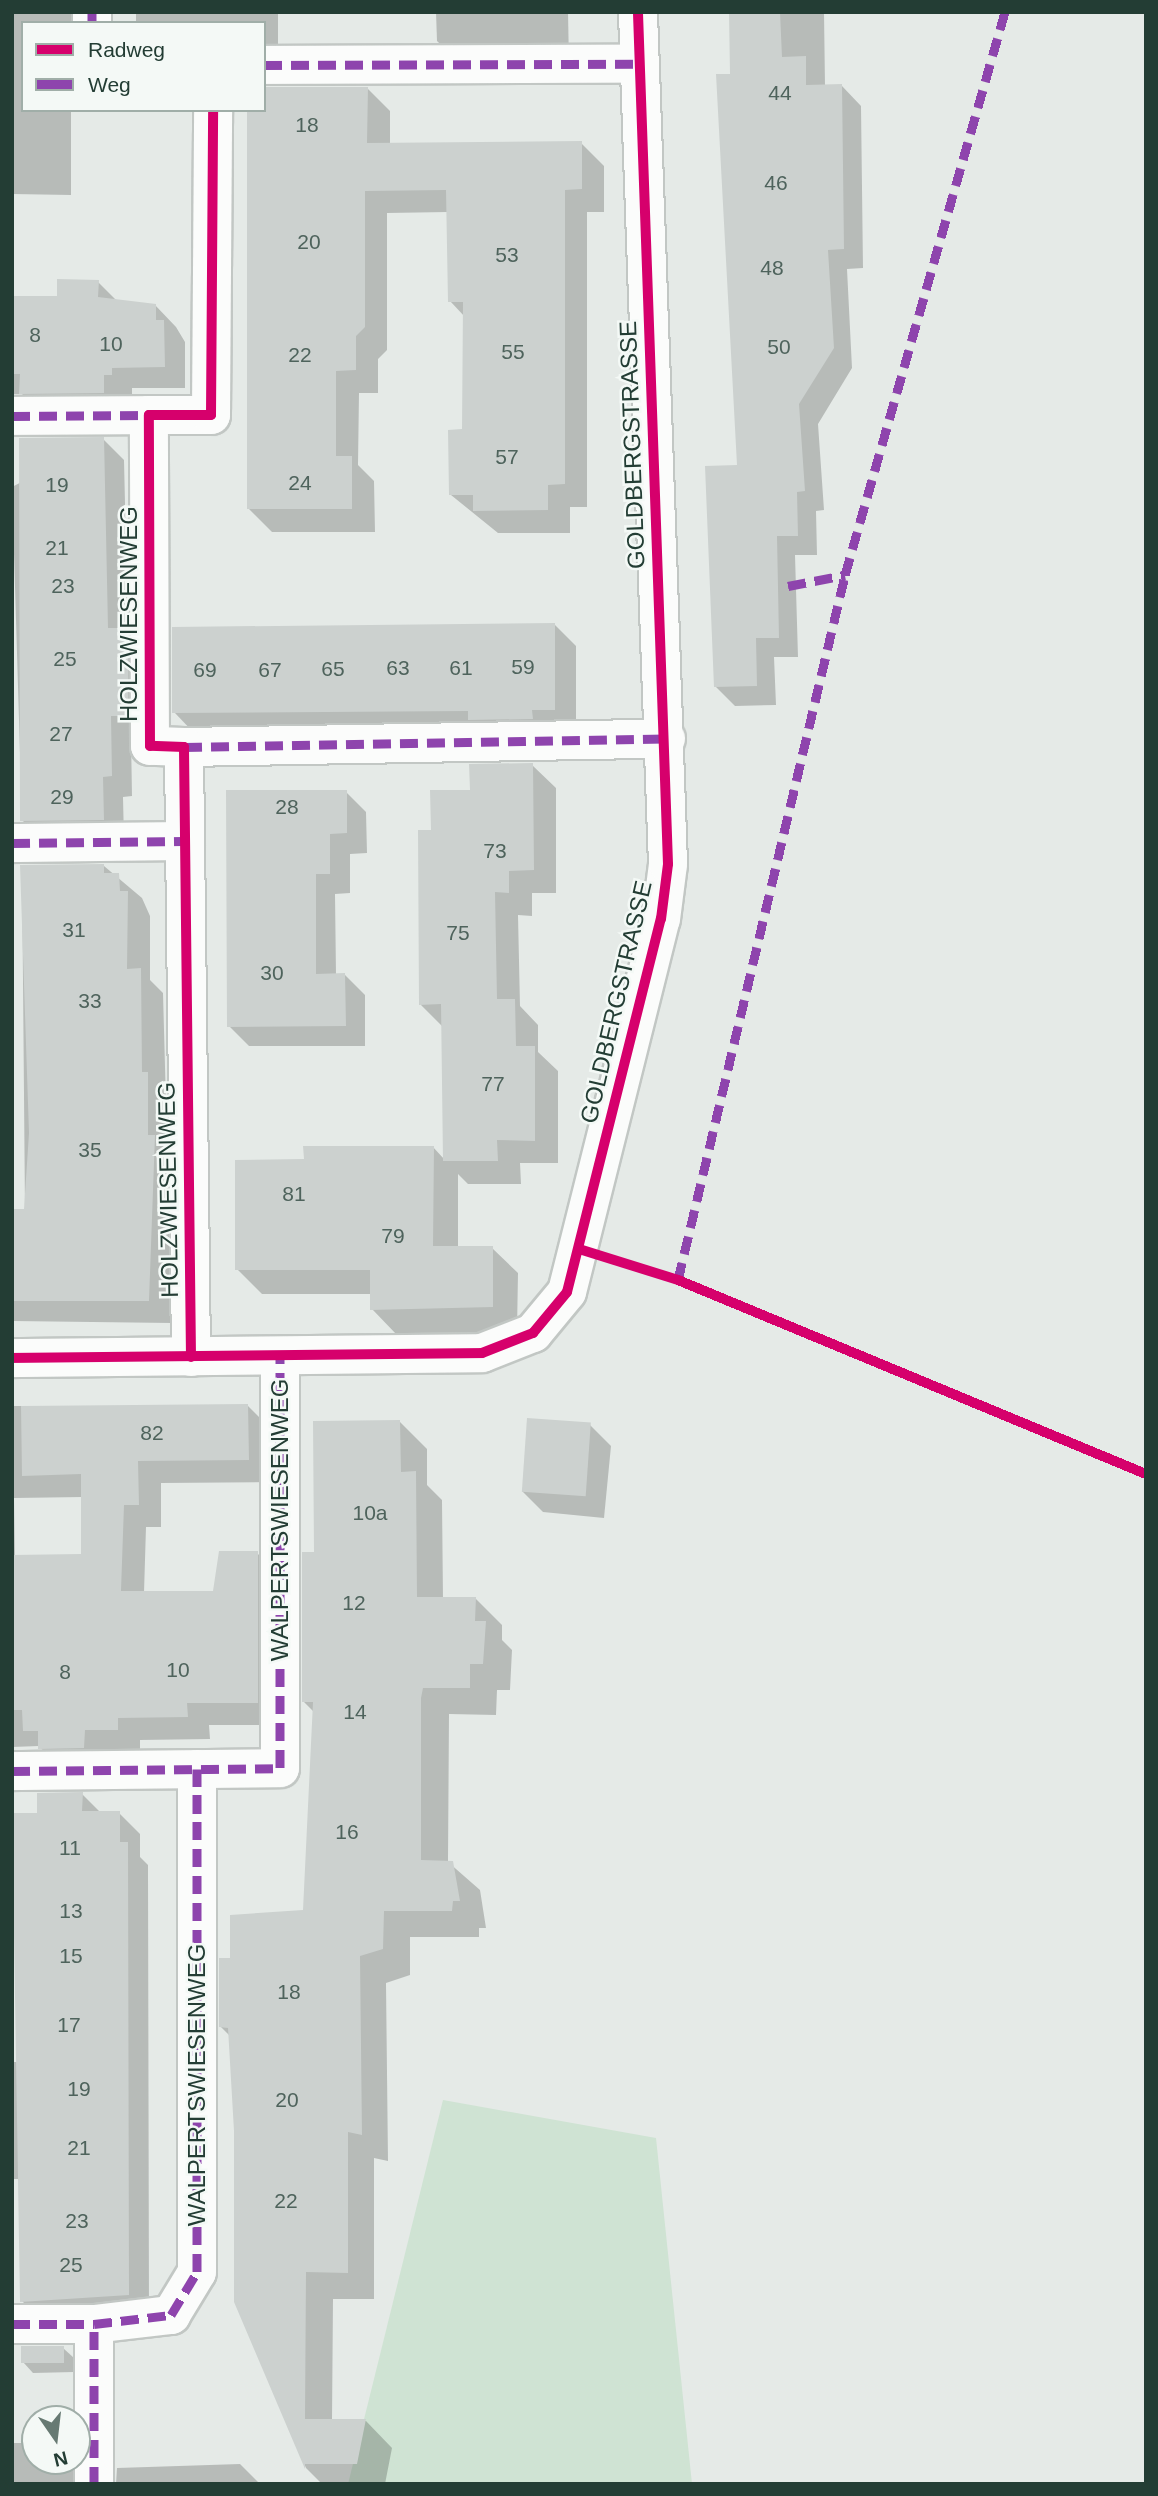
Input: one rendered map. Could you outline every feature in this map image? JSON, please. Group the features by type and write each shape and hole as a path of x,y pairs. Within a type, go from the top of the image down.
{"street":[{"name":"GOLDBERGSTRASSE","path":"12,1358 482,1353 518,1342 558,1309 579,1249 662,919 668,864 666,738 638,12"},
{"path":"266,65 640,64"},
{"path":"12,416 212,415 213,112"},
{"name":"HOLZWIESENWEG","path":"149,415 150,746 184,747 191,1357"},
{"path":"184,747 666,738"},
{"path":"12,843 185,841"},
{"name":"WALPERTSWIESENWEG","path":"12,1771 280,1768 280,1356"},
{"name":"WALPERTSWIESENWEG","path":"12,2324 94,2324 171,2315 197,2272 197,1769"},
{"path":"94,2324 94,2484"}],"green space":[{"path":"443,2100 656,2138 692,2484 348,2484"}],"building":[{"path":"729,12 780,12 782,57 806,56 806,85 842,84 844,249 828,250 834,348 799,404 805,491 797,492 798,536 777,536 779,638 756,638 757,686 714,687 705,466 737,465 716,74 730,74"},
{"path":"266,87 368,87 367,143 582,141 582,189 565,190 565,484 548,485 548,510 473,511 473,495 449,495 448,430 462,429 463,302 448,302 446,190 365,191 365,327 356,336 356,370 336,371 336,456 352,456 352,509 247,509 247,112 266,112"},
{"path":"57,279 99,280 98,297 156,304 156,320 164,320 165,367 112,368 112,375 104,375 104,393 19,394 20,374 12,374 12,296 57,296"},
{"path":"104,437 108,628 128,628 128,716 111,716 112,776 103,777 104,820 20,821 19,438"},
{"path":"555,623 555,710 532,710 533,719 468,720 468,711 172,713 172,627"},
{"path":"533,763 534,870 509,871 509,893 495,892 497,999 515,999 516,1046 535,1046 535,1141 497,1140 498,1161 443,1161 441,1004 419,1005 418,830 431,830 430,790 470,790 469,764"},
{"path":"226,790 347,790 347,833 330,834 330,874 316,874 316,974 345,973 346,1026 227,1027"},
{"path":"104,864 104,873 119,873 120,891 128,891 127,969 141,968 142,1072 148,1072 148,1135 155,1135 149,1301 12,1301 12,1209 24,1209 29,1133 20,865"},
{"path":"303,1146 434,1146 433,1246 493,1246 493,1307 370,1310 370,1270 235,1270 235,1160 304,1159"},
{"path":"248,1404 249,1460 138,1461 139,1505 124,1505 121,1591 213,1591 219,1551 258,1551 258,1703 187,1703 188,1717 118,1718 118,1730 85,1730 84,1748 38,1749 38,1731 23,1731 22,1710 12,1710 12,1555 81,1554 81,1474 22,1476 21,1406"},
{"path":"527,1418 591,1422 586,1496 522,1492"},
{"path":"400,1420 401,1472 416,1471 417,1597 476,1597 475,1621 486,1621 483,1664 470,1664 470,1688 423,1688 421,1698 421,1860 453,1861 460,1901 453,1901 452,1911 384,1911 383,1949 360,1956 362,2135 348,2132 348,2273 306,2272 305,2419 366,2419 357,2464 305,2464 305,2469 234,2302 234,2131 228,2028 219,2027 219,1958 230,1958 230,1915 303,1910 313,1702 302,1702 302,1552 314,1552 313,1421"},
{"path":"83,1792 82,1811 120,1811 120,1842 128,1842 129,2295 20,2302 12,1813 37,1813 37,1793"},
{"path":"21,2346 64,2346 64,2363 21,2363"}],"marked path":[{"path":"92,12 92,21"},
{"path":"678,1280 845,575 1005,12"},
{"path":"266,65 640,64"},
{"path":"12,416 149,415"},
{"path":"788,586 845,575"},
{"path":"184,747 666,739"},
{"path":"12,843 185,841"},
{"path":"12,1771 280,1768 280,1356"},
{"path":"94,2484 94,2324 171,2315 197,2272 197,1769"},
{"path":"12,2324 94,2324"}],"cycle path":[{"path":"12,1358 482,1353 533,1333 567,1292 661,919 668,864 638,12"},
{"path":"191,1357 184,747 150,746 149,415 211,415 213,112"},
{"path":"579,1249 678,1280 1146,1474"}]}
